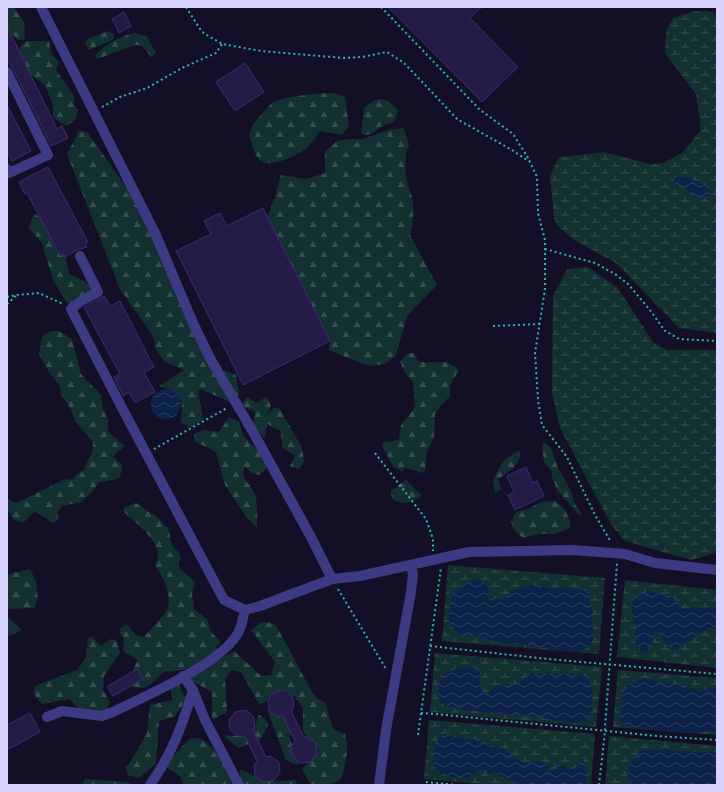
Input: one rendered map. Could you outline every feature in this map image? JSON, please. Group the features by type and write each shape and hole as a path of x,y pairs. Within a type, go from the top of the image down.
{"street":[{"path":"41,7 155,233 193,323 211,360 311,537 332,579"},
{"path":"7,72 48,155 9,173 7,170"},
{"path":"80,256 98,292 81,301 71,309 224,600 244,610 260,606 332,579 360,576 469,552 573,550 625,554 655,563 717,570"},
{"path":"379,785 386,730 411,592 413,576 411,565"},
{"path":"47,717 62,711 102,716 113,712 183,676 214,658 226,648 239,632 244,610"},
{"path":"183,676 193,690 205,720 239,785"},
{"path":"150,785 172,749 184,720 193,690"}],"path":[{"path":"186,7 202,32 222,44 261,51 344,58 362,57 387,52 404,63 457,120 512,150 530,162"},
{"path":"380,7 479,110 513,134 537,177 538,213 545,240 545,290 535,353 538,400 542,425 567,457 595,515 617,554 599,785"},
{"path":"94,112 120,97 147,88 182,68 216,52 222,44"},
{"path":"545,249 595,263 615,274 628,284 650,310 665,331 679,339 717,342"},
{"path":"7,297 39,294 71,309"},
{"path":"7,304 16,295"},
{"path":"492,326 540,324"},
{"path":"146,454 236,403"},
{"path":"375,453 426,519 433,539 433,560"},
{"path":"418,735 444,557"},
{"path":"332,579 394,682"},
{"path":"430,646 548,659 717,674"},
{"path":"421,714 436,714 657,736 717,740"},
{"path":"426,782 457,785"}],"green space":[{"path":"7,7 14,7 24,22 25,38 23,40 17,39 7,29"},
{"path":"695,11 709,11 717,14 717,333 679,328 617,264 573,239 557,225 554,218 550,176 559,157 605,152 650,164 664,163 683,152 701,130 696,94 665,53 666,31 673,18"},
{"path":"108,31 114,34 113,40 89,50 85,43 87,39"},
{"path":"136,33 147,37 156,53 151,57 142,46 136,45 97,59 95,55 109,44 120,38"},
{"path":"26,41 49,41 51,53 59,62 56,70 74,96 74,105 78,110 76,119 67,126 53,118 53,105 45,86 28,72 20,53 20,47"},
{"path":"334,93 345,97 349,126 342,135 320,131 306,148 289,158 271,163 265,163 259,159 249,136 255,121 272,103 284,98 311,94"},
{"path":"380,99 388,101 398,110 395,121 380,127 372,134 365,135 361,133 364,108 371,102"},
{"path":"404,128 409,145 407,149 405,169 406,178 412,195 413,207 413,221 410,235 437,285 407,316 396,355 385,364 368,366 329,350 330,341 267,217 275,197 281,175 306,179 325,173 325,152 337,141 363,139 389,130"},
{"path":"79,131 87,132 145,213 229,402 201,389 198,391 203,419 193,427 188,427 181,422 182,402 172,390 159,386 184,370 165,362 156,350 153,336 120,289 67,154"},
{"path":"34,213 50,225 66,258 69,274 87,283 92,290 72,304 67,303 53,280 42,243 29,228"},
{"path":"588,267 618,288 653,342 667,350 717,350 717,543 715,553 691,560 625,541 612,526 560,428 552,392 553,296 567,269"},
{"path":"51,331 59,331 72,339 81,374 101,395 103,409 108,420 108,432 125,446 113,456 122,465 120,477 113,480 99,482 93,491 81,502 62,506 57,512 59,519 53,523 35,511 23,523 14,520 7,509 7,497 13,502 17,503 63,480 73,479 77,474 84,470 93,449 93,442 75,421 71,409 62,396 59,385 49,372 39,354 41,340 44,335"},
{"path":"409,353 413,353 419,362 447,362 459,370 450,385 450,396 440,406 435,415 434,438 427,451 425,470 423,473 405,468 402,471 393,467 382,445 384,442 399,440 401,425 415,406 413,383 404,371 400,361"},
{"path":"223,370 236,375 239,394 234,400"},
{"path":"247,397 256,403 266,397 271,405 268,414 274,407 280,409 302,448 304,461 299,469 290,466 295,456 282,447 281,431 267,424 265,439 253,425 255,412 241,405"},
{"path":"229,417 239,421 243,435 267,461 266,469 260,475 251,473 245,466 244,471 244,478 252,489 256,499 257,527 247,518 225,485 216,452 194,441 194,434 204,430 219,432"},
{"path":"545,443 551,448 558,468 571,491 575,504 582,514 579,515 557,490 551,470 544,462 542,444"},
{"path":"520,451 519,461 514,468 498,479 501,489 495,493 493,480 503,461"},
{"path":"406,480 422,496 404,503 392,499 391,491"},
{"path":"555,501 566,512 571,527 556,534 539,534 523,538 516,532 511,522 516,512 528,509 541,502"},
{"path":"136,503 157,517 168,528 172,545 181,558 178,564 180,569 195,582 192,593 194,609 207,619 211,632 221,642 216,647 217,650 198,663 183,670 164,672 146,688 133,687 129,677 138,660 123,651 124,638 120,634 120,629 126,624 136,635 144,637 167,610 169,599 164,580 155,565 158,556 155,544 146,532 124,512 124,508"},
{"path":"448,565 605,578 599,654 442,641"},
{"path":"30,569 36,581 38,598 34,608 7,609 7,577 9,574"},
{"path":"625,580 717,590 717,668 617,657"},
{"path":"7,616 22,630 7,637"},
{"path":"262,622 273,623 277,627 312,692 319,700 325,702 333,729 345,734 347,745 346,757 344,770 340,780 327,785 311,785 302,769 319,751 303,731 303,708 294,696 277,691 274,692 268,700 260,705 241,672 232,670 225,679 227,711 214,719 212,718 212,692 192,681 191,676 234,651 261,676 271,675 275,662 251,630"},
{"path":"92,637 101,646 111,639 116,640 120,653 104,676 103,690 110,702 102,720 82,713 70,699 42,704 34,694 35,686 77,670 86,657 88,638"},
{"path":"435,653 602,667 596,727 430,712"},
{"path":"618,670 717,678 717,735 613,727"},
{"path":"178,683 186,699 174,717 159,721 156,764 139,778 128,775 125,767 129,764 147,733 150,705 173,700 170,686"},
{"path":"267,710 295,722 289,737 300,763 297,765 286,760"},
{"path":"260,715 266,720 268,725 261,739 238,748 223,735 253,737 258,716"},
{"path":"429,720 595,734 591,785 491,785 424,779"},
{"path":"609,736 717,746 717,785 605,785"},
{"path":"192,738 201,739 211,747 224,766 232,785 184,785 180,776 165,766 187,741"},
{"path":"242,770 255,776 263,782 295,780 298,785 243,785 239,771"},
{"path":"85,779 128,782 130,785 82,785"}],"water":[{"path":"680,176 703,184 712,194 699,199 686,188 677,185 674,182 674,179"},
{"path":"166,389 177,393 181,404 177,415 166,419 155,415 151,404 155,393"},
{"path":"479,579 490,590 488,601 504,599 510,592 531,585 550,588 584,590 590,595 593,629 593,639 589,647 579,652 563,651 512,643 494,642 477,636 459,635 448,619 452,596 459,587"},
{"path":"647,591 668,595 675,599 683,609 697,607 717,608 717,630 708,628 691,640 672,650 664,641 659,632 654,633 652,647 644,652 641,651 635,643 636,629 632,610 633,600"},
{"path":"472,667 480,672 478,680 482,691 488,694 496,685 502,686 519,684 528,674 576,674 587,676 591,685 591,715 586,722 572,723 529,716 464,710 445,706 439,700 437,693 439,683 445,673 456,669"},
{"path":"644,678 683,685 699,691 709,688 717,688 717,732 707,731 689,733 662,731 630,726 623,723 619,720 623,693 630,683"},
{"path":"446,733 457,738 474,739 486,745 504,749 518,760 526,763 543,761 550,770 555,771 558,765 574,769 579,765 581,758 586,766 586,783 585,785 538,786 515,782 504,778 495,772 488,773 486,770 477,770 467,778 445,775 435,768 434,748 438,739"},
{"path":"641,750 717,752 717,785 632,785 632,782 627,776 630,764"}],"building":[{"path":"388,7 482,7 470,18 518,67 482,102"},
{"path":"124,12 131,26 119,33 112,19"},
{"path":"7,26 57,129 62,126 68,138 51,146 13,69 7,60"},
{"path":"245,63 264,92 235,111 216,82"},
{"path":"7,105 31,151 12,161 7,152"},
{"path":"48,167 88,242 85,243 87,247 77,250 65,257 64,254 60,256 27,193 25,194 19,182"},
{"path":"263,208 330,341 243,385 176,251 211,234 204,221 220,213 227,226"},
{"path":"104,296 110,306 120,301 154,367 144,372 155,392 135,403 129,392 123,396 114,377 120,374 84,307"},
{"path":"526,467 533,483 537,481 544,496 515,510 508,495 514,492 507,476"},
{"path":"137,669 143,679 113,696 107,687"},
{"path":"285,690 293,697 294,707 291,711 304,737 308,737 316,743 317,753 311,762 300,763 292,756 291,746 295,741 283,716 277,717 269,710 268,700 274,692"},
{"path":"246,710 254,717 255,727 253,730 266,757 270,756 279,762 280,773 273,781 263,782 255,776 254,766 257,761 245,736 239,737 230,730 229,720 235,712"},
{"path":"30,713 40,732 7,750 7,725"}]}
